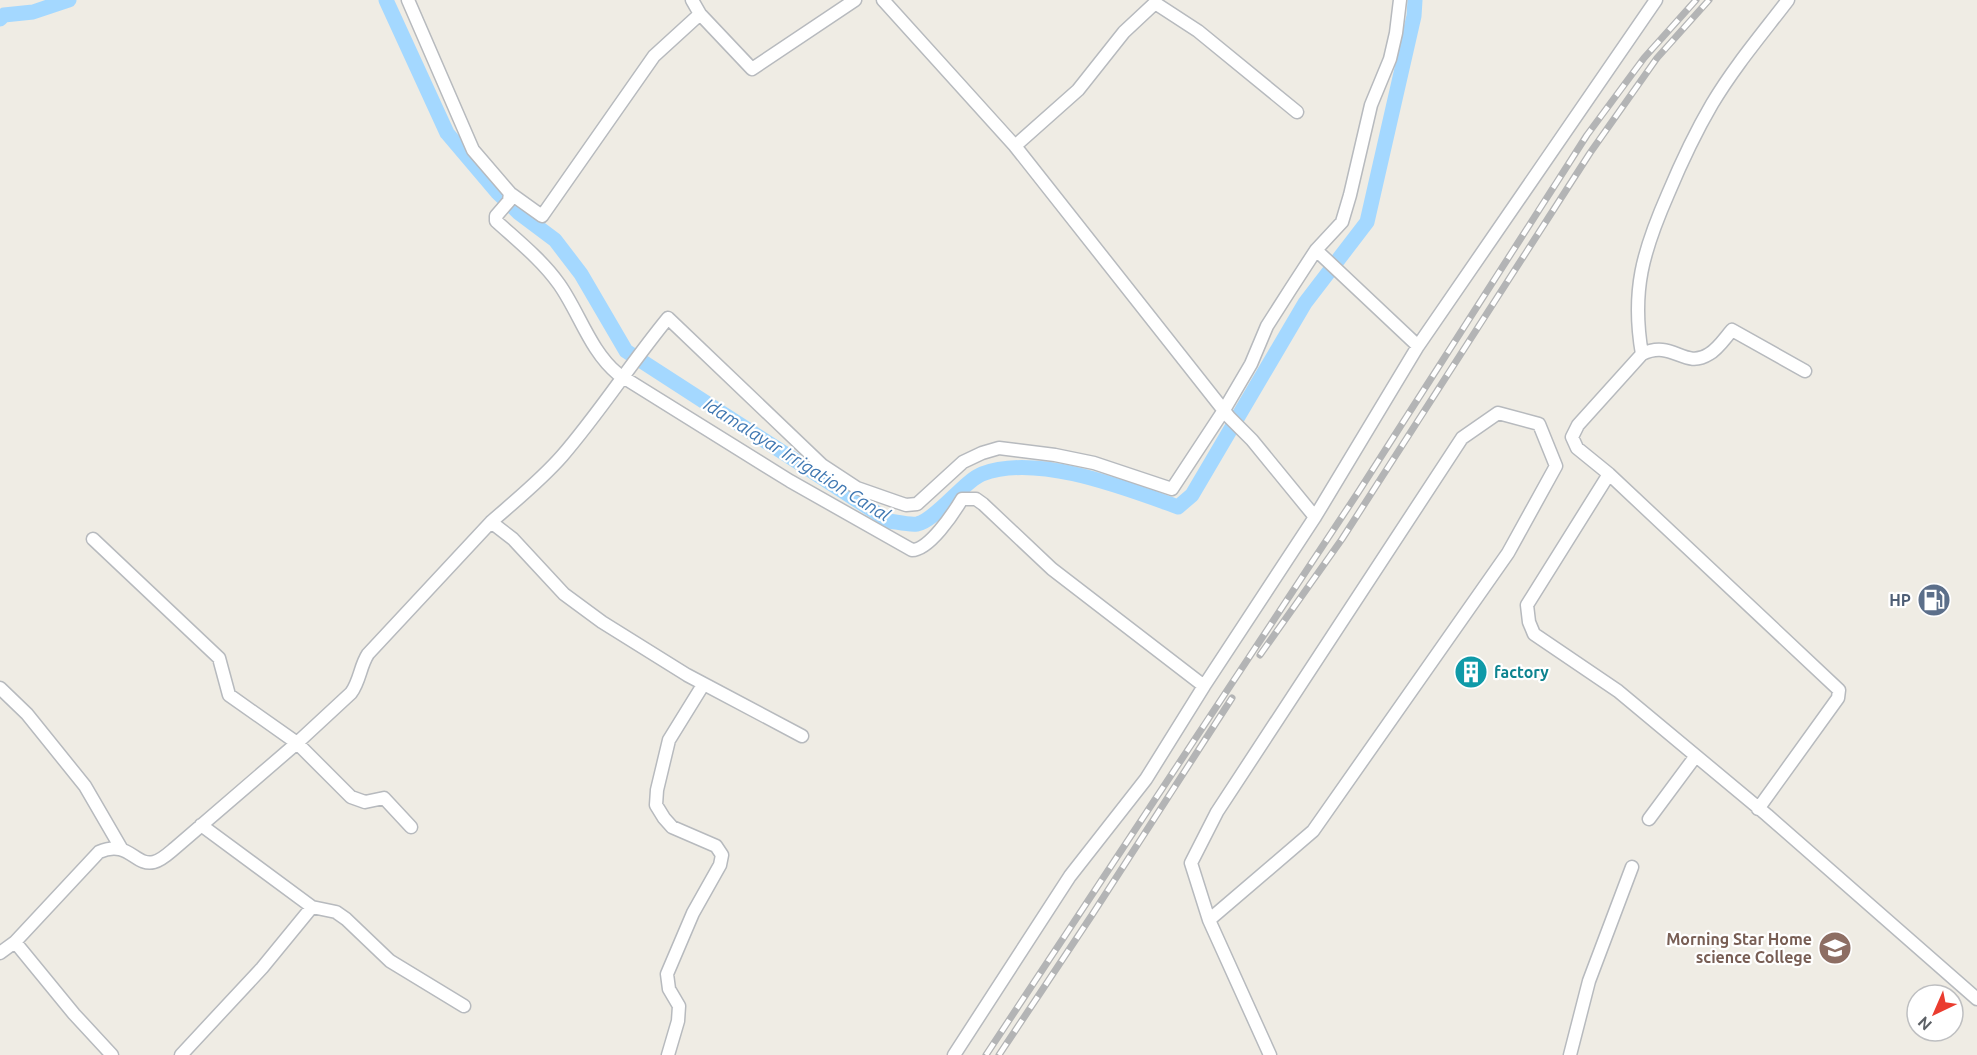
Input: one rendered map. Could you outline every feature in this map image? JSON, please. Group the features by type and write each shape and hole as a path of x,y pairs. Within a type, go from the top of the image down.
{"street":[{"path":"408,0 473,150 506,202 542,216 654,56 700,14"},
{"path":"692,0 700,14 752,69 855,0"},
{"path":"883,0 1014,146 1227,414 1316,517"},
{"path":"0,688 27,714 84,786 121,848 143,862 153,862 175,848 297,744 351,693 357,685 368,654 491,522 560,458 669,318 822,465 857,488 906,505 917,504 963,462 999,448 1055,455 1094,463 1172,489 1227,414 1267,326 1316,250 1342,222 1371,105 1390,58 1400,0"},
{"path":"954,1055 1070,876 1146,779 1204,686 1316,517 1418,346 1656,0"},
{"path":"1641,354 1637,298 1642,264 1653,228 1688,147 1713,103 1788,0"},
{"path":"1014,146 1078,90 1124,32 1155,3 1198,32 1297,112"},
{"path":"506,202 496,216 496,221 546,267 560,285 612,369 790,481 912,550 920,550 929,542 962,499 976,499 1052,568 1204,686"},
{"path":"1316,250 1418,346"},
{"path":"1758,809 1838,698 1839,690 1609,474 1576,448 1572,438 1578,425 1641,354 1651,349 1662,348 1687,359 1700,358 1710,354 1732,330 1805,371"},
{"path":"1209,920 1313,831 1508,553 1556,466 1539,424 1498,413 1462,438 1217,812 1191,863 1209,920 1270,1055"},
{"path":"1609,474 1527,605 1529,622 1534,634 1618,692 1758,809 1977,999"},
{"path":"491,522 513,539 564,594 602,622 703,685 802,736"},
{"path":"93,539 219,658 229,695 297,744 351,797 365,802 384,798 411,827"},
{"path":"668,1055 678,1021 679,1006 669,989 667,974 693,913 720,865 722,855 716,846 672,827 656,805 657,790 669,740 703,685"},
{"path":"1649,819 1695,757"},
{"path":"201,825 312,907 341,915 390,961 464,1006"},
{"path":"0,953 15,942 99,852 110,847 121,848"},
{"path":"1570,1055 1589,981 1632,867"},
{"path":"181,1055 262,968 312,907"},
{"path":"15,942 74,1014 112,1055"}],"waterway":[{"path":"0,19 4,15 33,12 69,0"},
{"name":"Idamalayar Irrigation Canal","path":"386,0 447,133 497,192 519,213 555,240 581,274 626,351 889,521 907,524 917,524 932,516 967,484 982,474 1004,469 1054,470 1107,483 1178,507 1192,495 1305,303 1367,222 1414,16 1415,0"}],"railway":[{"path":"986,1055 1359,491 1587,135 1644,58 1696,0"},
{"path":"1260,655 1342,539 1590,153 1657,58 1709,0"},
{"path":"999,1055 1232,698"}],"place":[{"name":"HP","path":"1934,600"},
{"name":"factory","path":"1471,672"},
{"name":"Morning Star Home science College","path":"1835,948"}]}
